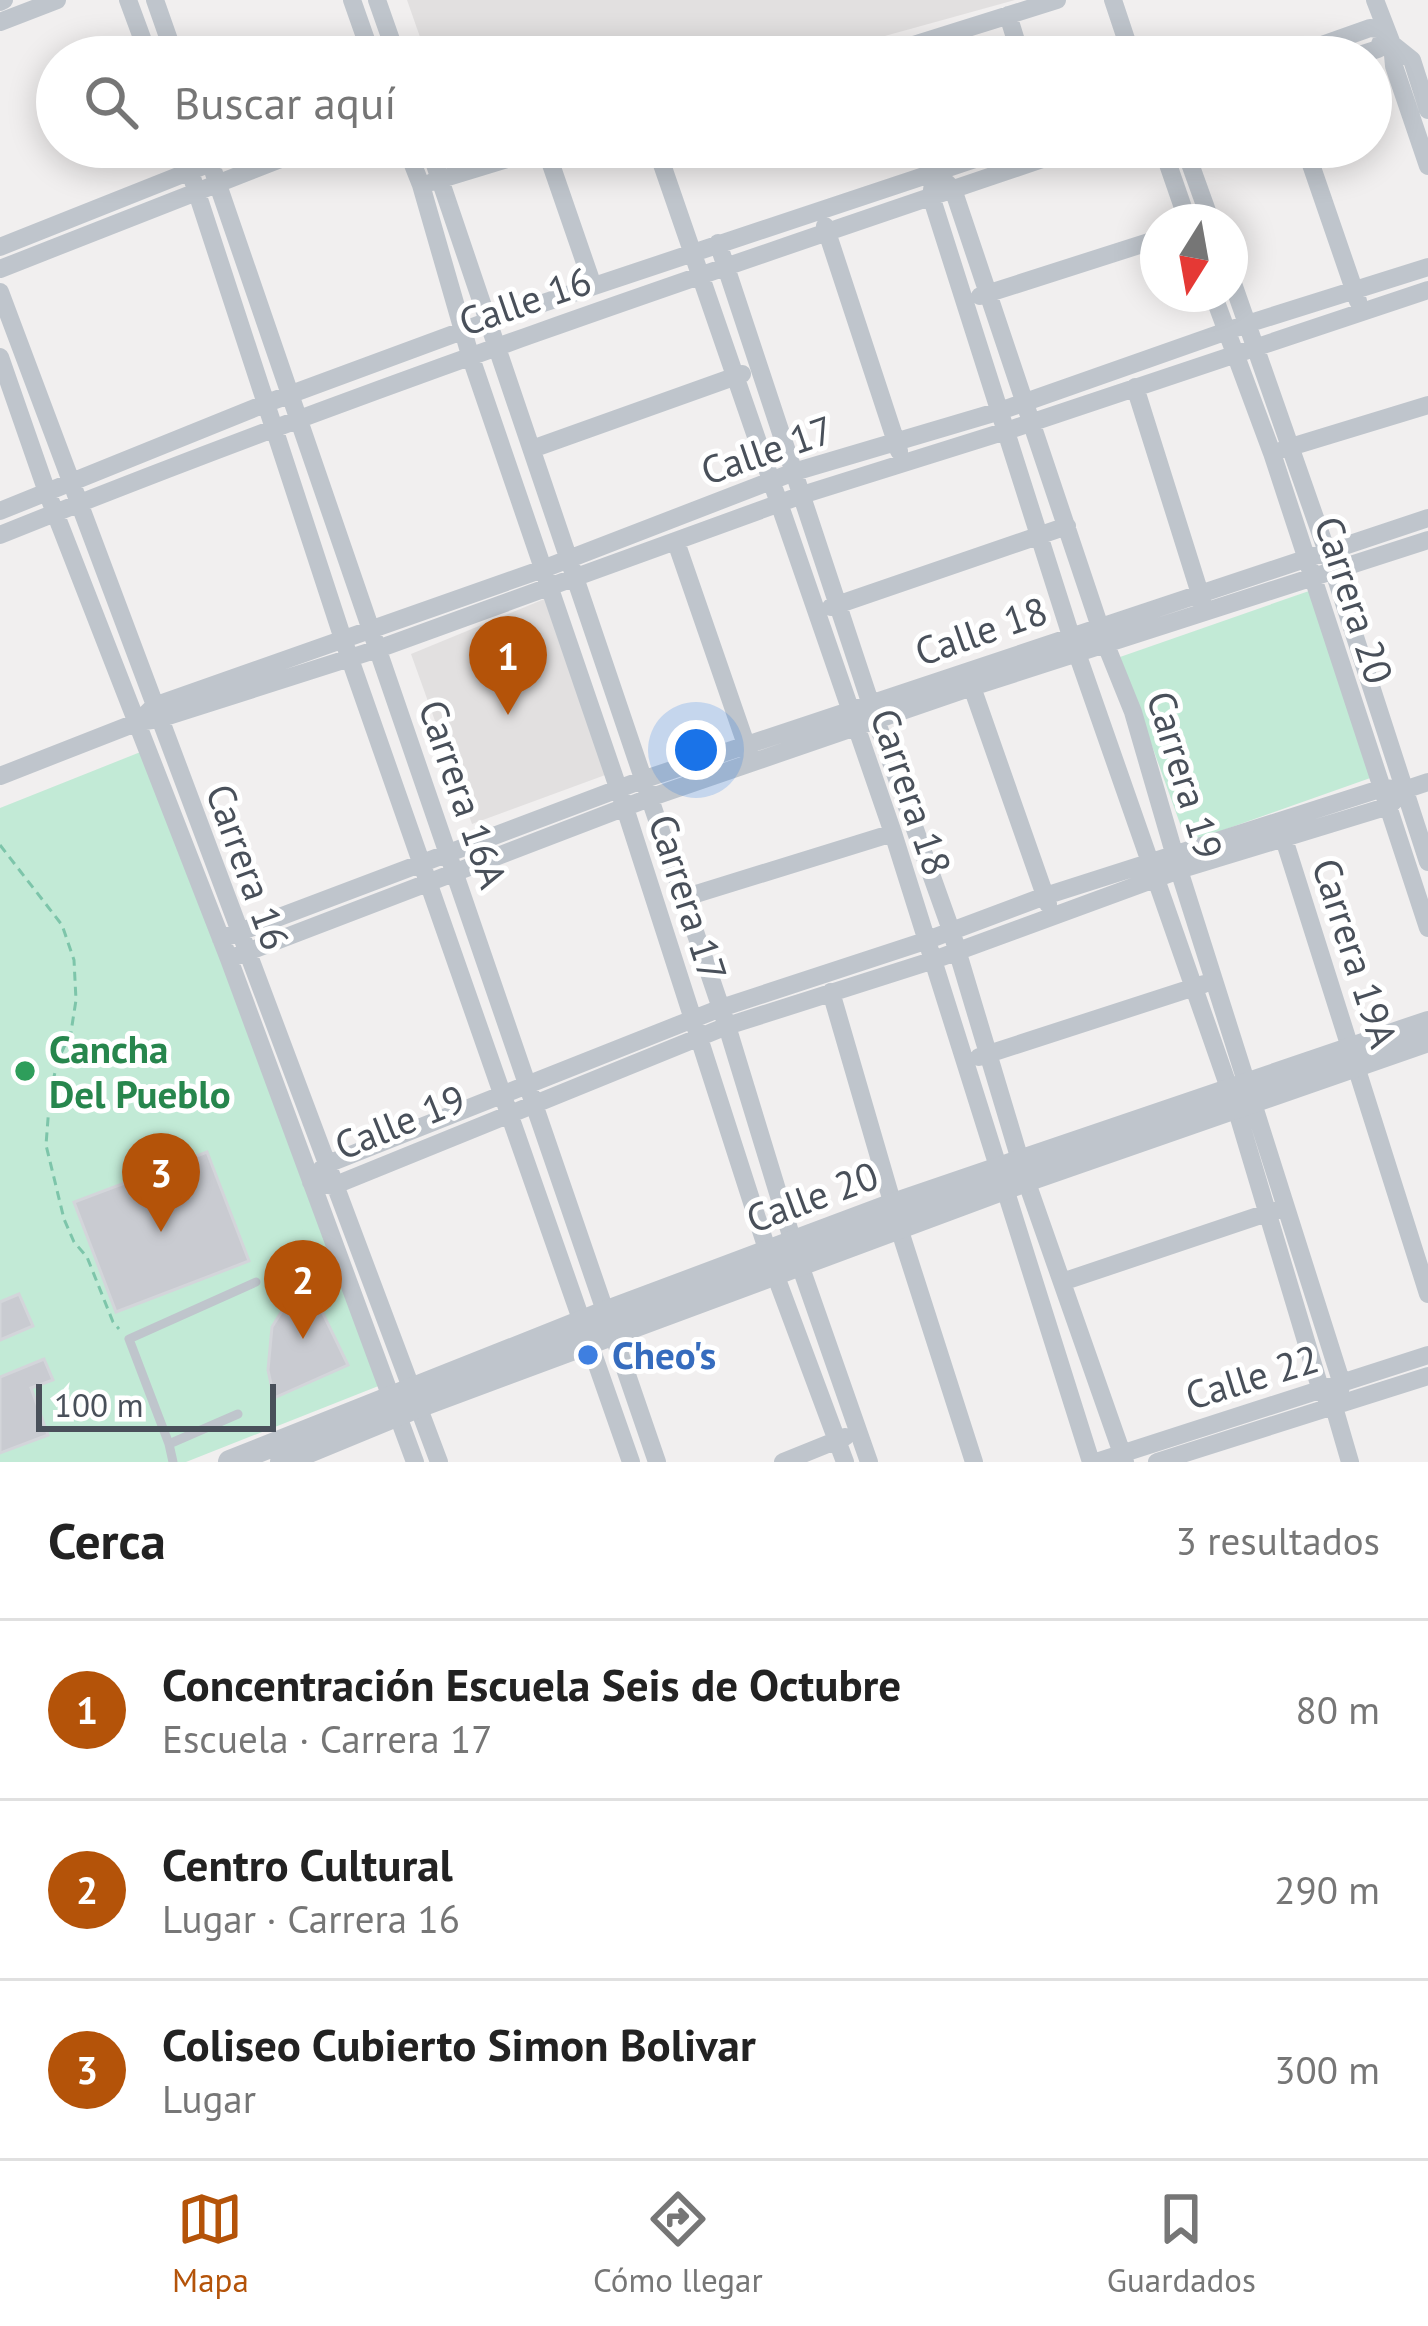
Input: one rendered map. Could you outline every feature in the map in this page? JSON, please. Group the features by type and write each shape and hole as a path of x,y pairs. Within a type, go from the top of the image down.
{"street":[{"path":"0,22 57,0"},
{"path":"128,0 141,36"},
{"path":"155,0 168,36"},
{"path":"352,0 365,36"},
{"path":"377,0 390,36"},
{"path":"948,36 1057,0"},
{"path":"1113,0 1125,36"},
{"path":"1375,0 1389,36"},
{"path":"1008,16 1015,36"},
{"path":"1347,36 1370,28 1387,36"},
{"path":"1392,40 1412,60 1428,110"},
{"path":"1392,54 1428,166"},
{"path":"0,247 192,168"},
{"name":"Carrera 16A","path":"213,168 530,1095 598,1328 631,1462"},
{"path":"0,269 261,168"},
{"name":"Carrera 17","path":"414,168 462,331 622,799 772,1263 845,1462"},
{"name":"Carrera 17","path":"437,168 869,1462"},
{"path":"421,185 477,168"},
{"path":"553,168 593,286"},
{"name":"Carrera 18","path":"663,168 893,833 963,1063 1061,1282 1123,1457"},
{"name":"Carrera 19","path":"934,168 931,196 1071,636 1193,988 1287,1206 1342,1384"},
{"name":"Calle 16","path":"0,511 267,403 489,321 947,168"},
{"name":"Calle 16","path":"0,535 497,345 1016,168"},
{"path":"1169,168 1182,204"},
{"path":"1192,168 1205,204"},
{"path":"1312,168 1361,312"},
{"name":"Carrera 16A","path":"190,170 343,639 506,1104 657,1462"},
{"name":"Carrera 19","path":"935,172 953,189 1133,712 1214,980 1267,1213 1350,1462"},
{"path":"819,211 902,465"},
{"name":"Carrera 18","path":"718,243 989,1053 1011,1175 1093,1462"},
{"path":"964,299 1140,245"},
{"name":"Calle 17","path":"150,716 378,649 546,578 567,558 794,472 1000,411 1247,324 1428,267"},
{"name":"Calle 17","path":"0,776 370,628 546,578 573,580 802,495 1428,290"},
{"name":"Carrera 16","path":"0,292 229,936 333,1186 405,1402 416,1462"},
{"name":"Carrera 20","path":"1220,312 1334,572 1428,862"},
{"name":"Carrera 20","path":"1243,312 1305,558 1426,916"},
{"name":"Carrera 16","path":"0,357 47,492 150,716"},
{"path":"532,449 758,369"},
{"path":"1135,388 1203,602"},
{"path":"1281,450 1428,405"},
{"name":"Calle 18","path":"237,956 455,871 645,789 851,720 1071,636 1103,635 1203,602 1325,550 1428,518"},
{"path":"816,614 1067,526"},
{"name":"Calle 18","path":"1203,602 1312,578 1428,541"},
{"path":"676,542 749,754"},
{"name":"Calle 18","path":"873,712 1079,656 1103,635"},
{"path":"972,687 1048,905"},
{"name":"Calle 19","path":"1177,862 1284,839 1428,782"},
{"name":"Calle 19","path":"724,1017 831,992 928,951 951,930 1048,905 1386,797"},
{"name":"Calle 18","path":"229,936 448,851 622,799"},
{"path":"683,898 893,833"},
{"name":"Carrera 19A","path":"1284,839 1428,1294"},
{"name":"Calle 19","path":"506,1104 333,1186 311,1181 325,1165 506,1104 724,1017 928,951 957,950 1048,905"},
{"name":"Carrera 16","path":"237,956 311,1181 405,1402 439,1462"},
{"path":"963,1063 1214,980"},
{"path":"831,992 974,1462"},
{"name":"Calle 20","path":"1353,1058 1428,1023"},
{"name":"Calle 20","path":"230,1462 405,1402 1011,1175 1353,1058 1428,1040"},
{"path":"1061,1282 1287,1206"},
{"name":"Calle 22","path":"1157,1462 1327,1399 1342,1384 1428,1354"},
{"name":"Calle 22","path":"1093,1462 1428,1376"},
{"name":"Calle 20","path":"283,1462 405,1402"},
{"path":"783,1462 858,1432"}],"lane":[{"path":"173,1462 129,1339 256,1282"},
{"path":"169,1444 238,1414"}],"path":[{"path":"0,845 62,925 74,960 76,1000 71,1032 50,1093 46,1145 74,1242 87,1257 113,1322 129,1339"}],"shaded area":[{"path":"407,0 1015,0 885,36 420,36"},
{"path":"547,598 608,774 472,824 411,654"}],"green space":[{"path":"1309,591 1376,776 1187,843 1120,657"},
{"path":"143,751 381,1385 186,1462 0,1462 0,808"}],"building":[{"path":"207,1152 249,1261 116,1312 74,1202"},
{"path":"19,1294 33,1326 0,1340 0,1302"},
{"path":"314,1295 348,1365 274,1398 268,1370 272,1327 282,1311"},
{"path":"44,1359 53,1380 31,1388 48,1435 0,1453 0,1377"}],"place":[{"name":"Concentración Escuela Seis de Octubre","path":"508,715"},
{"name":"Cancha Del Pueblo","path":"25,1071"},
{"name":"Coliseo Cubierto Simon Bolivar","path":"161,1232"},
{"name":"Centro Cultural","path":"303,1339"},
{"name":"Cheo's","path":"588,1355"}]}
